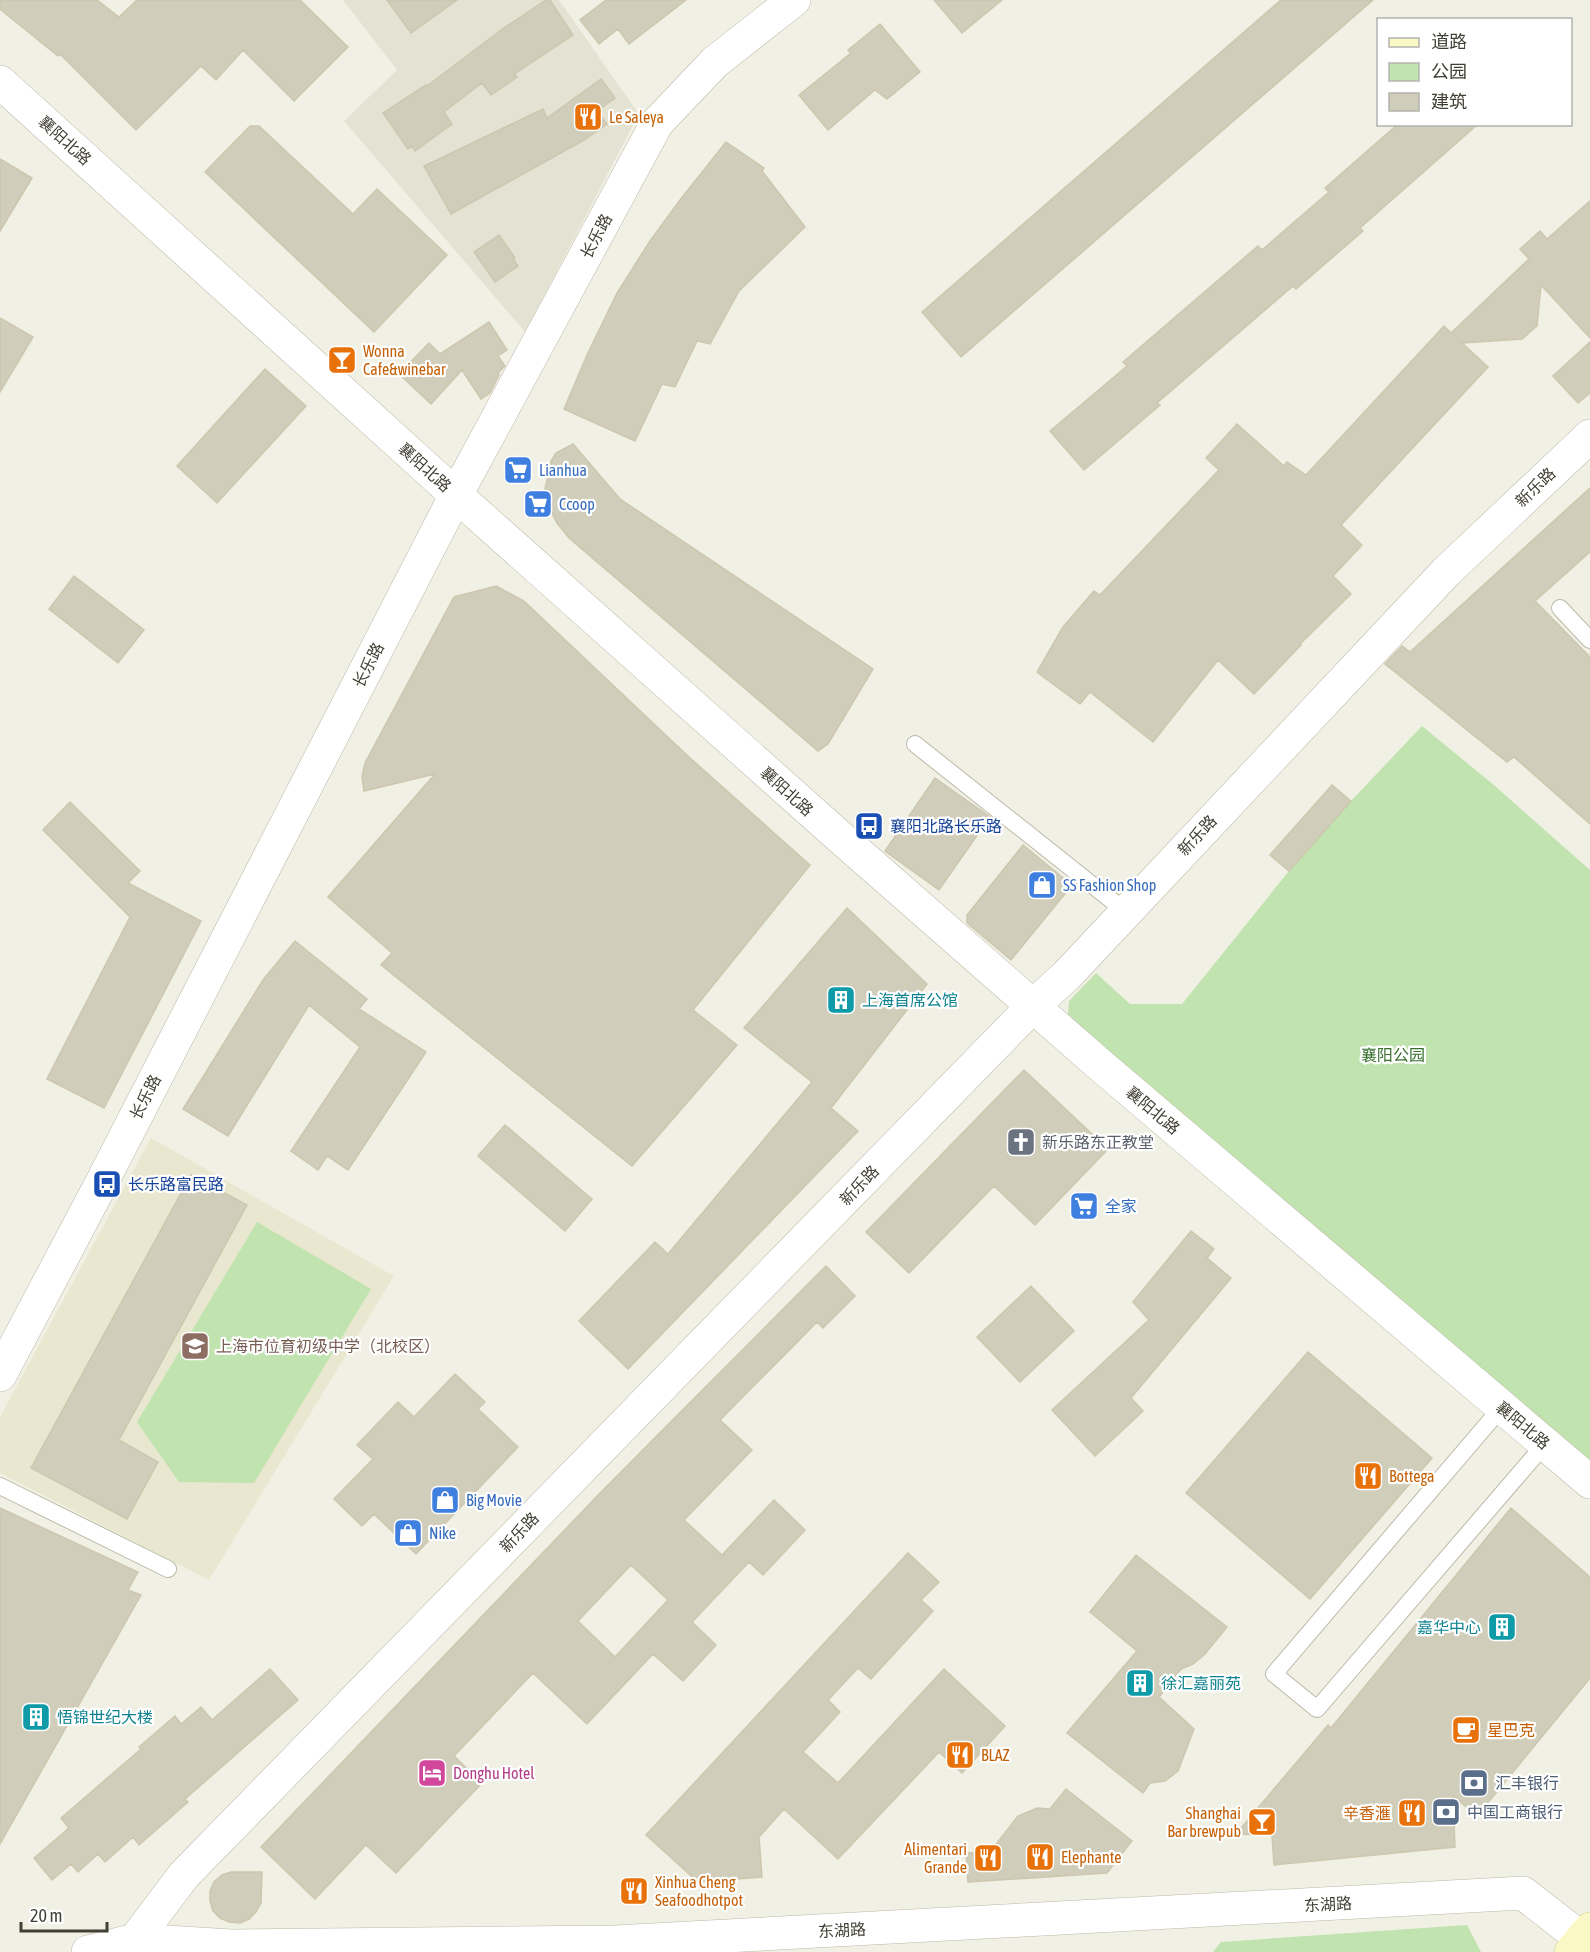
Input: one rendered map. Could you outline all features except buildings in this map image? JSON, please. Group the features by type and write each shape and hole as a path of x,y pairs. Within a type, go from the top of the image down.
{"street":[{"name":"长乐路","path":"0,1375 456,495 657,123 715,62 794,0"},
{"name":"襄阳北路","path":"0,82 456,495 841,838 1099,1064 1590,1482"},
{"name":"新乐路","path":"135,1940 184,1875 1034,1005 1067,975 1439,580 1590,436"},
{"name":"东湖路","path":"88,1952 135,1940 231,1946 615,1942 1523,1893 1583,1943"}],"lane":[{"path":"1560,608 1590,640"},
{"path":"915,744 1125,911"},
{"path":"1502,1407 1274,1674 1317,1709 1545,1444"},
{"path":"0,1486 168,1569"}],"shaded area":[{"path":"343,0 559,0 639,114 525,332 344,121 397,70"},
{"name":"上海市位育初级中学（北校区）","path":"151,1138 394,1276 209,1580 0,1473 0,1417"}],"green space":[{"name":"襄阳公园","path":"1422,726 1495,786 1590,870 1590,1471 1067,1025 1069,1001 1096,973 1130,1004 1182,1004 1289,871"},
{"path":"257,1222 371,1289 254,1483 179,1482 137,1422"},
{"path":"1467,1925 1481,1952 1213,1952 1221,1942"}],"place":[{"name":"Le Saleya","path":"588,117"},
{"name":"Wonna Cafe&winebar","path":"342,360"},
{"name":"Lianhua","path":"518,470"},
{"name":"Ccoop","path":"538,504"},
{"name":"襄阳北路长乐路","path":"869,826"},
{"name":"SS Fashion Shop","path":"1042,885"},
{"name":"上海首席公馆","path":"841,1000"},
{"name":"新乐路东正教堂","path":"1021,1142"},
{"name":"长乐路富民路","path":"107,1184"},
{"name":"全家","path":"1084,1206"},
{"name":"上海市位育初级中学（北校区）","path":"195,1346"},
{"name":"Bottega","path":"1368,1476"},
{"name":"Big Movie","path":"445,1500"},
{"name":"Nike","path":"408,1533"},
{"name":"嘉华中心","path":"1502,1627"},
{"name":"徐汇嘉丽苑","path":"1140,1683"},
{"name":"悟锦世纪大楼","path":"36,1717"},
{"name":"星巴克","path":"1466,1730"},
{"name":"BLAZ","path":"960,1755"},
{"name":"Donghu Hotel","path":"432,1773"},
{"name":"汇丰银行","path":"1474,1783"},
{"name":"中国工商银行","path":"1446,1812"},
{"name":"辛香滙","path":"1412,1813"},
{"name":"Shanghai Bar brewpub","path":"1262,1822"},
{"name":"Elephante","path":"1040,1857"},
{"name":"Alimentari Grande","path":"988,1858"},
{"name":"Xinhua Cheng Seafoodhotpot","path":"634,1891"}]}
